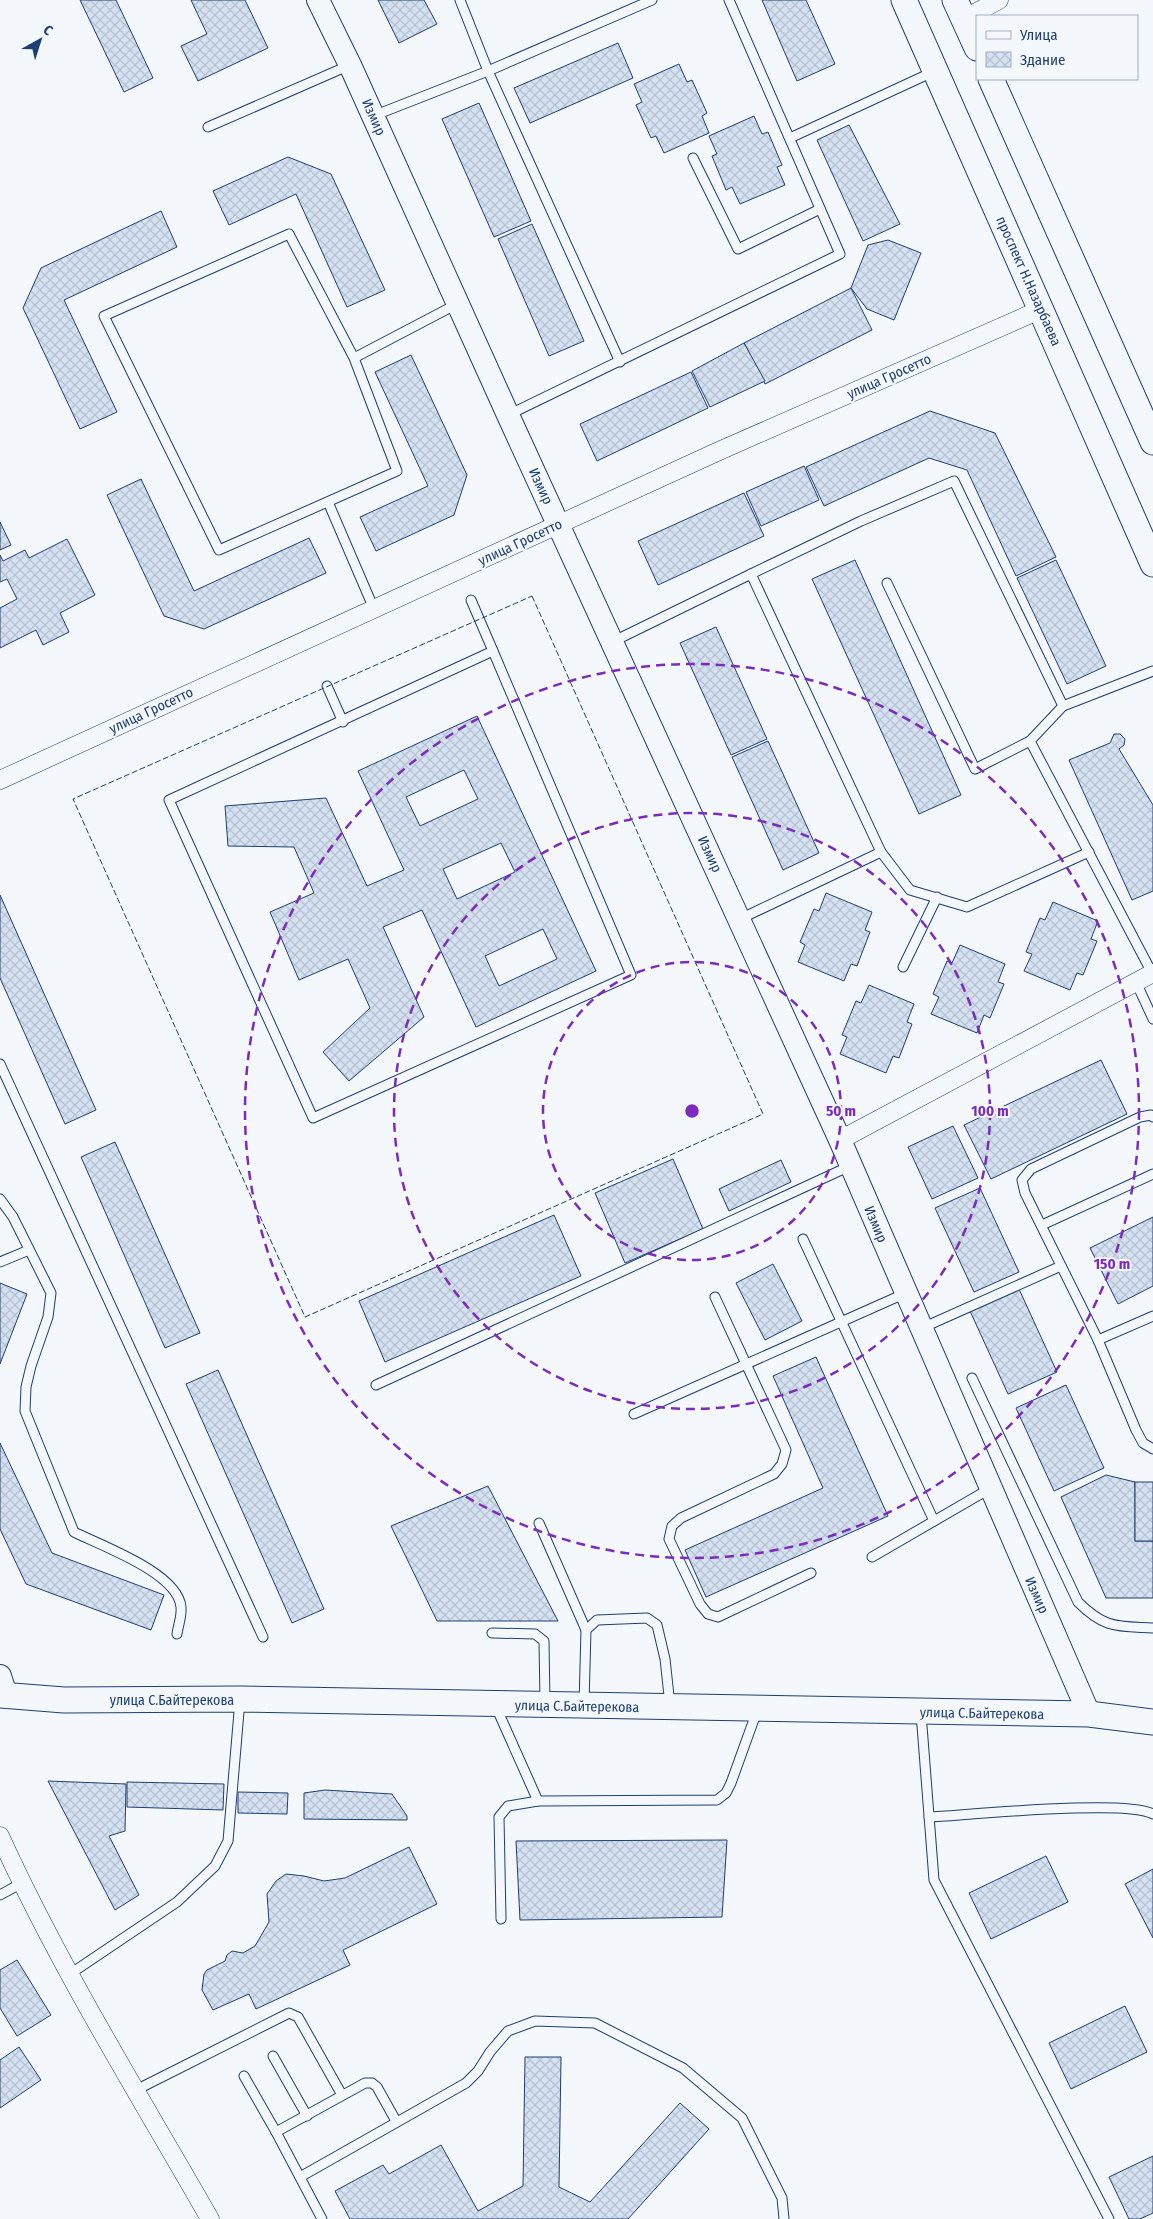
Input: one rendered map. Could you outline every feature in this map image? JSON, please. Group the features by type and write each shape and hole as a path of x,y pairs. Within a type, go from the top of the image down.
{"main road":[{"name":"проспект Н.Назарбаева","path":"904,0 1153,564"},
{"path":"960,10 976,46"},
{"path":"990,80 1153,442"},
{"name":"улица С.Байтерекова","path":"2,1689 64,1700 240,1699 758,1710 1089,1714 1153,1722"}],"street":[{"name":"Измир","path":"318,0 350,64 508,416 840,1140 1089,1714"},
{"path":"960,10 999,0"},
{"name":"улица Гросетто","path":"0,780 728,447 1042,310"},
{"path":"840,1140 1152,973"},
{"path":"0,1836 22,1883 70,1974 210,2219"}],"lane":[{"path":"460,0 488,71 620,362"},
{"path":"373,116 488,71 652,0"},
{"path":"508,416 840,254 729,0"},
{"path":"208,127 350,64"},
{"path":"790,138 935,71"},
{"path":"693,158 738,249 820,208"},
{"path":"289,234 354,358 397,471 219,550 104,316 289,234"},
{"path":"354,358 457,304"},
{"path":"612,642 861,521 954,481 1063,706"},
{"path":"328,502 374,609"},
{"path":"751,574 881,852 910,890 967,906 1089,852"},
{"path":"887,583 975,769 1030,740 1063,706 1153,671"},
{"path":"471,600 493,651 631,975 313,1118 169,800 343,722 493,651"},
{"path":"327,686 343,722"},
{"path":"1030,740 1152,973"},
{"path":"739,920 881,852"},
{"path":"903,967 937,897"},
{"path":"1136,982 1153,1019"},
{"path":"0,1064 263,1637"},
{"path":"1153,1117 1151,1115 1140,1117 1031,1169 1022,1180 1025,1193 1098,1340 1136,1430 1143,1443 1153,1449"},
{"path":"376,1385 851,1165"},
{"path":"1042,1225 1153,1174"},
{"path":"0,1199 13,1217 51,1293 48,1317 31,1366 26,1387 25,1410 34,1435 74,1532 148,1566 173,1587 181,1607 177,1634"},
{"path":"803,1239 934,1521"},
{"path":"0,1262 29,1250"},
{"path":"922,1328 1061,1266"},
{"path":"634,1414 906,1293"},
{"path":"715,1298 786,1450 782,1464 774,1474 682,1518 672,1526 669,1539 700,1604 708,1614 718,1617 811,1573"},
{"path":"1098,1340 1153,1316"},
{"path":"972,1378 1078,1602 1094,1618 1114,1626 1153,1628"},
{"path":"872,1557 991,1488"},
{"path":"539,1523 586,1630 584,1706"},
{"path":"586,1630 597,1620 647,1618 657,1625 665,1659 670,1708"},
{"path":"492,1633 536,1634 544,1641 545,1705"},
{"path":"70,1974 177,1902 215,1866 228,1841 240,1699"},
{"path":"495,1704 538,1801"},
{"path":"501,1919 499,1817 508,1806 538,1801 717,1800 726,1793 731,1783 758,1710"},
{"path":"921,1712 934,1880 1109,2219"},
{"path":"929,1817 1104,1807 1146,1810 1153,1814"},
{"path":"0,1895 22,1883"},
{"path":"136,2090 289,2013 298,2017 342,2095"},
{"path":"300,2177 466,2082 478,2071 490,2052 508,2031 535,2021 595,2023 682,2068 742,2118 782,2198 784,2219"},
{"path":"273,2056 307,2116"},
{"path":"244,2076 322,2219"},
{"path":"276,2132 365,2083 372,2083 377,2087 396,2122"}],"building":[{"path":"80,0 116,0 153,78 124,92"},
{"path":"191,0 245,0 268,48 198,81 181,46 207,34"},
{"path":"378,0 424,0 437,24 399,43"},
{"path":"762,0 806,0 835,64 797,81"},
{"path":"618,43 633,78 530,123 514,88"},
{"path":"679,64 687,82 692,80 707,113 702,116 709,133 664,153 656,136 651,138 636,105 642,102 634,84"},
{"path":"479,103 531,221 494,237 442,119"},
{"path":"754,116 762,134 768,132 782,165 777,167 785,185 740,204 732,187 726,190 712,156 717,154 709,136"},
{"path":"849,125 900,224 863,241 817,140"},
{"path":"288,157 331,174 385,290 347,307 296,194 229,225 213,191"},
{"path":"161,211 177,247 64,300 117,412 80,429 23,308 41,268"},
{"path":"532,224 584,341 549,356 498,239"},
{"path":"888,240 921,253 894,320 867,309 851,288 868,245"},
{"path":"851,288 872,330 765,384 744,343"},
{"path":"744,343 765,381 710,407 692,371"},
{"path":"411,355 467,475 454,515 376,551 360,517 428,486 375,372"},
{"path":"691,372 708,408 597,461 580,424"},
{"path":"930,411 995,433 1056,557 1016,576 967,470 929,458 824,506 806,467"},
{"path":"804,466 819,500 761,526 746,492"},
{"path":"141,479 194,591 309,538 326,573 204,629 164,616 107,495"},
{"path":"744,493 764,536 658,585 638,541"},
{"path":"0,522 11,545 0,550"},
{"path":"67,539 95,595 60,613 69,632 43,645 36,630 0,648 0,608 17,599 7,579 0,582 0,555 3,561 25,550 29,558"},
{"path":"855,560 961,795 919,814 812,579"},
{"path":"1056,560 1106,666 1067,684 1017,578"},
{"path":"716,627 767,739 731,755 680,643"},
{"path":"477,716 596,971 476,1027 422,910 383,927 424,1017 349,1081 323,1052 370,1008 348,959 299,980 270,912 314,893 294,847 228,846 225,806 326,798 367,886 404,870 358,771","holes":["464,770 478,799 420,826 406,797","501,843 515,872 457,899 443,869","543,929 557,959 499,986 485,956"]},
{"path":"1114,734 1120,734 1125,739 1124,745 1119,749 1153,805 1153,891 1132,900 1069,760 1110,743"},
{"path":"768,741 819,853 783,870 732,757"},
{"path":"826,893 872,912 865,930 870,932 857,966 851,964 844,981 798,962 805,945 800,942 814,909 819,911"},
{"path":"0,895 96,1110 65,1124 0,978"},
{"path":"1053,902 1098,921 1091,939 1097,941 1083,975 1077,973 1070,990 1024,971 1032,954 1026,952 1040,918 1045,920"},
{"path":"960,945 1005,964 998,982 1004,984 990,1018 984,1015 977,1033 931,1014 939,997 933,994 947,961 952,963"},
{"path":"869,985 914,1004 907,1022 912,1024 899,1058 893,1056 886,1073 840,1054 847,1037 842,1035 856,1001 861,1003"},
{"path":"1101,1060 1127,1114 991,1179 964,1125"},
{"path":"953,1126 978,1178 932,1199 908,1147"},
{"path":"115,1142 200,1333 165,1348 81,1157"},
{"path":"673,1159 703,1229 625,1263 595,1193"},
{"path":"781,1160 791,1182 729,1211 719,1189"},
{"path":"980,1188 1019,1272 974,1292 935,1208"},
{"path":"554,1215 581,1276 385,1362 359,1301"},
{"path":"1153,1217 1153,1286 1118,1304 1090,1248"},
{"path":"773,1264 802,1321 765,1340 736,1283"},
{"path":"0,1283 27,1294 0,1364"},
{"path":"1019,1289 1057,1372 1008,1394 970,1311"},
{"path":"816,1357 888,1516 706,1597 685,1550 823,1488 773,1376"},
{"path":"218,1370 324,1609 292,1623 186,1384"},
{"path":"1066,1385 1104,1468 1054,1491 1016,1408"},
{"path":"0,1443 52,1553 164,1595 151,1630 26,1584 0,1529"},
{"path":"1106,1475 1135,1482 1135,1541 1153,1541 1153,1598 1106,1598 1061,1497"},
{"path":"1135,1482 1153,1482 1153,1541 1135,1541"},
{"path":"488,1486 558,1621 437,1621 391,1526"},
{"path":"48,1781 126,1784 125,1831 109,1836 139,1895 115,1910"},
{"path":"127,1782 224,1784 223,1810 127,1807"},
{"path":"325,1790 392,1794 407,1816 407,1820 304,1819 304,1793"},
{"path":"238,1792 288,1793 287,1814 238,1813"},
{"path":"727,1840 722,1917 520,1920 516,1841"},
{"path":"409,1847 437,1904 343,1950 350,1965 256,2009 249,1994 213,2010 202,1990 204,1974 207,1970 225,1961 227,1955 232,1951 243,1953 255,1946 269,1922 267,1894 276,1881 286,1874 324,1881 345,1878"},
{"path":"1046,1856 1068,1902 991,1939 969,1893"},
{"path":"1153,1869 1153,1938 1125,1884"},
{"path":"17,1960 51,2015 17,2036 0,2008 0,1970"},
{"path":"1125,2006 1147,2052 1071,2089 1049,2043"},
{"path":"19,2047 41,2080 0,2108 0,2060"},
{"path":"525,2057 561,2057 559,2187 590,2202 680,2103 709,2129 628,2219 350,2219 335,2191 383,2165 389,2174 441,2145 478,2211 523,2186"},
{"path":"1153,2156 1153,2213 1140,2219 1129,2219 1109,2177"}],"fence":[{"path":"532,596 763,1114 305,1317 73,799 532,596"}]}
